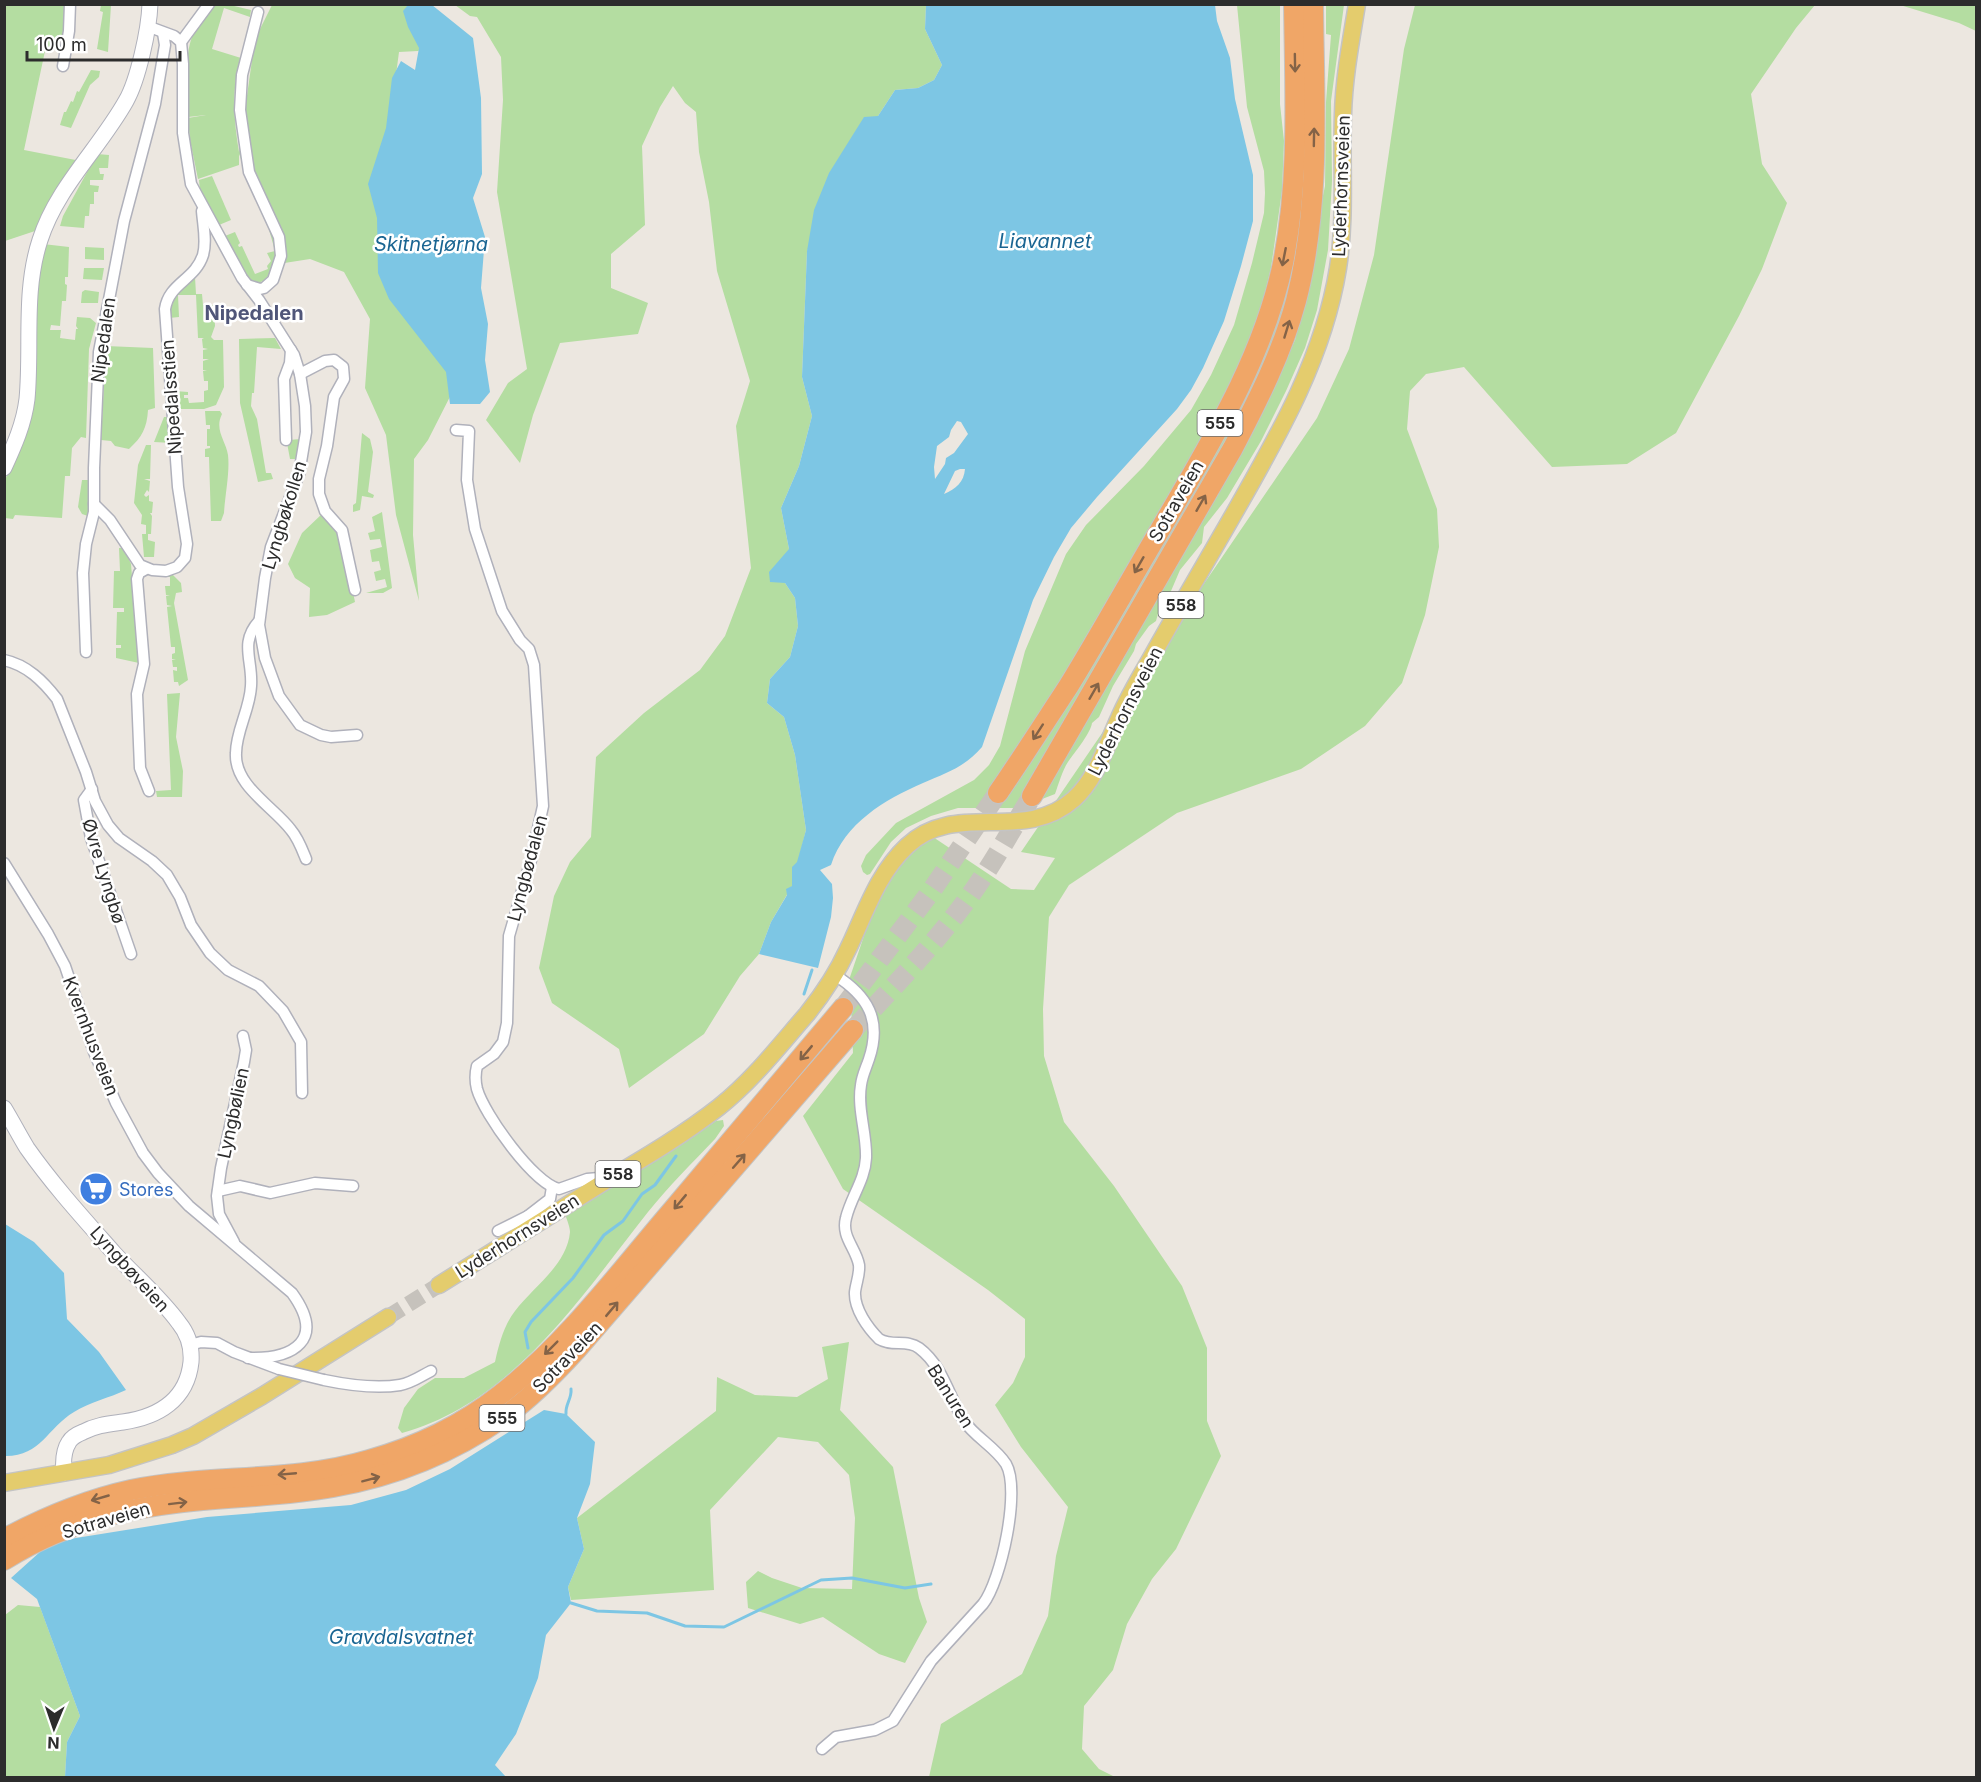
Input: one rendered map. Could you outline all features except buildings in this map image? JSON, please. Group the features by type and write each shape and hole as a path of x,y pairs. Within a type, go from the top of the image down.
{"highway":[{"name":"Sotraveien","path":"998,793 1069,685 1176,501 1236,394 1262,338 1283,262 1291,208 1296,120 1294,4"},
{"name":"Sotraveien","path":"1032,796 1233,448 1283,344 1296,302 1309,232 1313,165 1313,4"},
{"name":"555","path":"1314,90 1321,32 1321,4"},
{"name":"Sotraveien","path":"4,1539 67,1508 133,1490 175,1484 295,1474 367,1461 402,1450 467,1417 516,1382 562,1337 733,1140 843,1008"},
{"name":"Sotraveien","path":"4,1560 75,1526 107,1516 175,1503 295,1493 360,1482 407,1468 476,1435 530,1396 577,1349 853,1030"},
{"name":"555","path":"4,1529 32,1515 67,1508"}],"main road":[{"name":"Lyderhornsveien","path":"439,1285 531,1221 603,1183 697,1124 737,1092 782,1044 814,1005 835,975 874,891 895,859 915,839 948,824 1022,822 1040,819 1065,807 1085,788 1095,772 1132,690 1265,459 1290,411 1314,356 1338,269 1343,220 1344,94 1357,4"},
{"path":"4,1483 129,1460 193,1436 388,1317"}],"street":[{"path":"63,66 69,31 70,4"},
{"path":"4,468 18,437 27,399 29,292 34,258 61,193 132,91 137,76 150,4"},
{"path":"147,26 174,36 181,42 209,4"},
{"path":"247,285 260,290 268,285 277,272 281,256 279,237 249,172 240,110 242,75 258,12"},
{"name":"Nipedalen","path":"86,652 83,573 94,504 99,352 124,221 155,104 165,45 164,33"},
{"name":"Lyngbøkollen","path":"181,42 183,133 191,184 247,285 291,350 300,374 306,419 304,448 296,486 268,557 259,621 266,658 283,702 300,725 331,737 357,735"},
{"name":"Nipedalsstien","path":"146,569 159,571 177,567 185,558 187,551 177,487 165,309 169,294 194,273 203,255 205,239 202,206"},
{"name":"Lyngbøkollen","path":"286,440 284,379 290,363 291,350"},
{"name":"Lyngbøkollen","path":"300,374 334,360 343,367 345,372 344,379 334,397 327,446 319,479 319,494 325,511 342,530 355,590"},
{"name":"Lyngbødalen","path":"456,430 470,431 467,480 474,520 495,594 508,622 531,653 535,676 537,738 543,806 531,860 509,936 507,1023 502,1042 494,1054 477,1066 475,1076 480,1096 496,1125 530,1168 552,1187"},
{"path":"94,504 110,520 135,560 146,569 139,573 137,579 144,664 137,694 140,768 149,791"},
{"name":"Lyngbøkollen","path":"259,621 254,626 248,641 251,686 238,740 236,760 245,780 292,831 306,859"},
{"name":"Øvre Lyngbø","path":"4,660 25,667 57,699 101,813 113,832 167,875 180,897 191,925 210,952 228,970 259,986 283,1011 301,1042 302,1093"},
{"name":"Øvre Lyngbø","path":"92,789 84,800 90,838 131,954"},
{"name":"Kvernhusveien","path":"4,863 65,966 101,1069 143,1153 189,1206 292,1293 300,1304 305,1317 306,1331 302,1342 294,1350 273,1357 248,1358"},
{"name":"Banuren","path":"822,1749 836,1737 875,1730 893,1721 931,1661 975,1615 990,1595 1007,1532 1011,1491 1009,1471 1005,1463 964,1421 947,1384 922,1351 913,1344 885,1343 879,1339 855,1301 859,1264 848,1241 845,1227 846,1218 861,1185 866,1161 861,1085 874,1032 870,1011 864,999 835,975"},
{"name":"Lyngbølien","path":"236,1245 219,1214 218,1191 246,1050 243,1036"},
{"name":"Lyngbøveien","path":"4,1108 45,1171 104,1241 178,1322 190,1345"},
{"path":"498,1231 531,1221 550,1199 552,1187 563,1188 587,1179 599,1178 603,1183"},
{"name":"Lyngbølien","path":"218,1191 240,1186 270,1193 315,1183 353,1186"},
{"path":"64,1473 65,1450 70,1440 77,1435 90,1428 147,1417 172,1403 188,1377 191,1361 190,1345 201,1342 217,1343 248,1358 279,1369 324,1380 359,1385 401,1385 431,1371"}],"green space":[{"path":"4,5 70,5 69,28 45,51 24,150 86,162 44,228 5,241"},
{"path":"101,5 111,5 108,52 97,49 103,12 100,11"},
{"path":"213,5 230,5 251,10 250,17 224,8 212,49 241,58 234,105 239,152 255,39 272,5 416,5 427,45 418,51 399,52 389,127 461,375 428,440 414,459 413,535 419,601 396,515 386,435 365,388 370,319 344,272 310,259 278,264 276,260 266,279 253,284 245,275 225,236 235,232 240,243 238,245 242,246 255,274 268,269 267,266 271,261 267,253 275,251 268,226 239,154 239,165 198,179 188,118 206,115 188,117 187,63 194,32"},
{"path":"455,5 926,5 925,29 942,65 934,80 918,88 895,90 878,116 807,251 802,377 812,416 799,466 781,508 789,549 785,583 795,598 798,626 790,657 770,679 767,703 784,717 795,755 806,830 792,886 771,922 759,954 740,976 704,1034 629,1088 619,1049 552,1003 539,968 554,896 570,862 591,837 596,757 644,713 700,670 725,636 751,568 736,426 750,381 717,271 709,202 699,152 696,112 685,103 673,86 660,107 642,146 645,225 611,254 611,288 648,303 638,334 560,343 533,415 520,463 486,420 508,383 527,369 497,192 503,100 501,57 477,17 470,16"},
{"path":"1237,5 1280,5 1280,104 1284,141 1282,191 1271,268 1260,313 1234,375 1207,429 994,794 1271,332 1302,5 1305,178 1302,226 1284,318 1248,404 1029,784 1120,663 1269,399 1295,340 1315,256 1325,186 1326,102 1331,35 1326,34 1326,5 1344,5 1331,101 1332,181 1328,250 1317,310 1305,348 1261,441 1227,498 1204,527 1202,543 1180,570 1171,591 1161,603 1156,621 1149,626 1136,644 1099,717 1092,723 1065,767 1055,794 1019,808 958,808 931,816 906,828 891,842 870,874 867,875 861,866 866,855 896,823 974,780 989,765 1000,746 1025,651 1066,554 1086,525 1144,466 1191,410 1211,375 1234,325 1264,213 1265,193 1264,171 1247,107"},
{"path":"1415,5 1815,5 1796,28 1751,94 1762,164 1787,203 1762,269 1676,433 1627,464 1552,467 1464,367 1426,374 1410,391 1407,429 1437,509 1439,547 1425,615 1402,683 1365,726 1301,769 1177,813 1069,885 1049,917 1043,1009 1044,1056 1064,1122 1114,1186 1182,1286 1207,1348 1207,1421 1221,1456 1176,1549 1152,1579 1127,1624 1113,1670 1084,1706 1082,1749 1099,1769 1115,1777 929,1777 941,1724 1022,1674 1048,1616 1056,1556 1068,1507 1021,1447 995,1405 1013,1383 1025,1357 1025,1319 988,1290 843,1189 803,1116 853,1053 850,977 881,886 918,827 1011,889 1034,890 1055,858 1021,852 1317,418 1349,349 1374,255 1404,49"},
{"path":"1900,5 1976,5 1976,31 1959,23"},
{"path":"91,70 100,71 99,77 90,85 71,128 60,125 64,112 71,101 73,102 77,91 79,92"},
{"path":"97,154 109,155 108,168 99,168 100,174 104,174 103,180 90,180 90,185 99,186 98,192 94,192 94,204 90,204 89,216 85,216 84,228 60,226 63,216"},
{"path":"212,176 231,220 219,225 200,191 199,180"},
{"path":"43,244 69,247 68,277 65,277 66,301 62,301 60,326 51,325 50,330 61,330 60,338 75,340 76,329 78,329 77,317 90,318 96,323 89,349 86,438 81,437 72,448 70,476 65,476 62,518 15,515 13,519 5,518 5,480 33,413 36,276"},
{"path":"85,247 104,248 104,260 85,259"},
{"path":"84,268 104,268 102,280 83,279"},
{"path":"195,277 196,294 202,294 203,305 214,305 215,326 211,337 214,340 223,340 224,387 216,405 204,409 176,409 175,391 188,392 184,398 188,398 189,403 204,402 204,391 208,390 208,381 204,381 203,371 207,370 203,370 203,361 209,359 203,359 203,350 208,349 203,348 202,339 204,338 198,338 196,295 178,295 179,317 169,318 175,293"},
{"path":"85,290 99,292 98,303 81,303 82,292"},
{"path":"275,338 281,349 257,347 251,406 257,419 266,473 271,473 273,479 258,482 240,403 239,339"},
{"path":"106,346 153,348 155,408 148,410 143,432 129,449 115,446 111,441 101,440"},
{"path":"205,411 220,411 222,414 219,425 228,455 224,513 221,521 211,521 209,457 205,457 205,449 210,448 207,446 207,429 210,429 210,425 206,425"},
{"path":"164,417 169,417 172,443 154,442"},
{"path":"362,433 370,439 373,452 368,492 374,495 373,498 362,496 360,510 353,512 353,505 356,503"},
{"path":"301,439 298,459 290,459 287,443 289,440"},
{"path":"146,445 151,445 150,479 144,479 150,481 149,492 147,490 144,495 146,497 149,495 149,501 153,502 152,513 150,513 152,516 151,534 148,534 148,540 155,542 154,557 144,557 142,534 146,534 146,525 141,524 142,515 134,503 138,465"},
{"path":"82,480 91,480 88,516 82,514 78,507"},
{"path":"382,512 392,588 383,593 366,593 387,587 385,579 376,581 374,572 381,570 379,561 372,562 370,550 382,547 380,539 370,540 368,533 375,531 372,517"},
{"path":"322,514 341,534 355,602 327,615 309,617 310,588 295,578 288,564 302,533"},
{"path":"119,548 124,548 131,564 139,663 116,658 116,648 121,648 121,645 116,645 117,612 124,612 124,608 113,608 114,571 120,571"},
{"path":"170,572 181,583 182,592 176,593 174,603 188,680 179,686 178,682 174,682 173,670 177,671 177,667 173,667 172,660 176,659 172,659 172,654 175,653 175,647 171,647 167,607 172,606 167,605 166,596 170,595 166,595 165,586 170,586 170,577 164,577 164,574"},
{"path":"180,693 176,737 183,771 182,797 157,797 156,791 171,790 167,694"},
{"path":"723,1120 724,1126 715,1139 656,1202 570,1312 541,1343 511,1372 478,1397 442,1418 402,1433 398,1428 404,1408 418,1389 435,1378 464,1378 495,1362 502,1335 511,1316 563,1255 570,1232 565,1214 675,1149 716,1121"},
{"path":"849,1342 840,1410 893,1467 919,1598 927,1622 905,1663 879,1654 823,1617 800,1624 748,1608 746,1582 758,1571 802,1588 852,1589 855,1518 849,1475 818,1442 778,1437 710,1510 714,1590 571,1600 568,1587 584,1549 577,1518 716,1411 717,1377 755,1395 797,1397 828,1379 822,1347"},
{"path":"18,1605 40,1607 80,1716 67,1742 65,1777 5,1778 5,1615"}],"water":[{"name":"Skitnetjørna","path":"408,5 432,5 473,38 481,98 482,174 473,198 485,237 481,288 488,324 485,360 490,392 480,404 450,404 446,372 389,299 378,273 377,218 368,184 386,128 392,78 401,61 415,70 419,48 403,11"},
{"name":"Liavannet","path":"926,5 1215,5 1217,21 1230,58 1235,99 1253,175 1253,221 1224,321 1191,390 1177,409 1071,528 1054,557 1033,600 982,747 962,765 880,805 856,825 846,837 831,865 820,870 832,884 833,898 831,917 818,968 759,954 771,922 787,895 786,889 792,886 792,867 797,862 806,830 795,755 784,717 767,703 770,679 790,657 798,626 795,598 785,583 770,582 769,572 789,549 781,508 799,466 812,416 802,377 807,251 814,210 829,173 864,117 878,116 895,90 918,88 934,80 942,65 925,29","holes":["957,421 961,422 968,434 954,453 946,458 945,464 935,479 937,446 949,437","965,469 961,481 944,494 955,471"]},
{"path":"5,1224 34,1242 64,1273 67,1319 99,1352 126,1390 74,1412 27,1452 4,1456"},
{"name":"Gravdalsvatnet","path":"544,1410 566,1414 595,1442 590,1484 577,1518 584,1549 568,1587 571,1603 546,1635 538,1678 516,1734 495,1765 506,1777 65,1777 67,1742 80,1716 37,1599 11,1578 51,1542 207,1517 351,1505 406,1490 450,1469"}],"waterway":[{"path":"804,994 812,970"},
{"path":"528,1348 525,1332 531,1322 573,1278 604,1235 623,1221 642,1194 655,1185 676,1156"},
{"path":"566,1414 571,1389"},
{"path":"571,1603 597,1611 647,1613 685,1626 724,1627 821,1580 852,1578 905,1588 931,1584"}],"tunnel":[{"path":"843,1008 932,890 998,793"},
{"path":"853,1030 916,962 960,909 989,867 1032,796"},
{"path":"388,1317 439,1285"}],"place":[{"name":"Stores","path":"96,1189"}],"district":[{"name":"Nipedalen","path":"254,313"}]}
